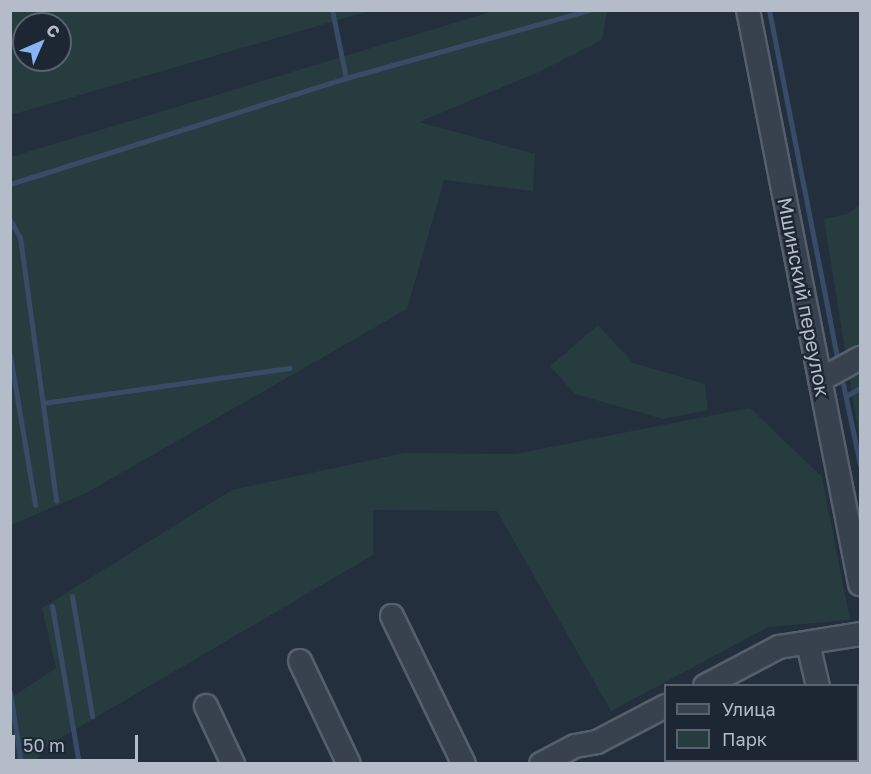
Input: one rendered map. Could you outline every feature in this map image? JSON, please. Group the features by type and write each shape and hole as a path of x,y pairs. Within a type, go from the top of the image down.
{"street":[{"name":"Мшинский переулок","path":"748,10 861,584"},
{"path":"820,380 861,358"},
{"path":"392,616 464,764"},
{"path":"709,684 779,647 861,634"},
{"path":"810,652 818,684"},
{"path":"300,661 349,764"},
{"path":"206,706 233,764"},
{"path":"542,764 575,746 597,742 664,707"}],"green space":[{"path":"11,10 369,11 11,115"},
{"path":"497,10 607,11 602,40 539,72 419,122 535,154 533,191 444,180 407,309 86,493 11,525 11,157"},
{"path":"860,205 860,443 824,219 848,214"},
{"path":"598,325 633,363 705,384 708,410 663,419 575,394 550,366"},
{"path":"750,408 822,477 850,620 768,627 611,711 497,511 373,510 373,555 47,746 34,763 11,763 11,698 56,668 42,608 232,490 404,453 515,454"}],"waterway":[{"path":"332,10 346,78"},
{"path":"10,184 346,78 590,10"},
{"path":"769,10 837,356"},
{"path":"10,220 20,237 56,501"},
{"path":"10,355 35,505"},
{"path":"43,403 290,368"},
{"path":"843,384 860,465"},
{"path":"846,396 860,388"},
{"path":"72,596 92,716"},
{"path":"52,606 79,764"},
{"path":"10,692 21,764"}]}
